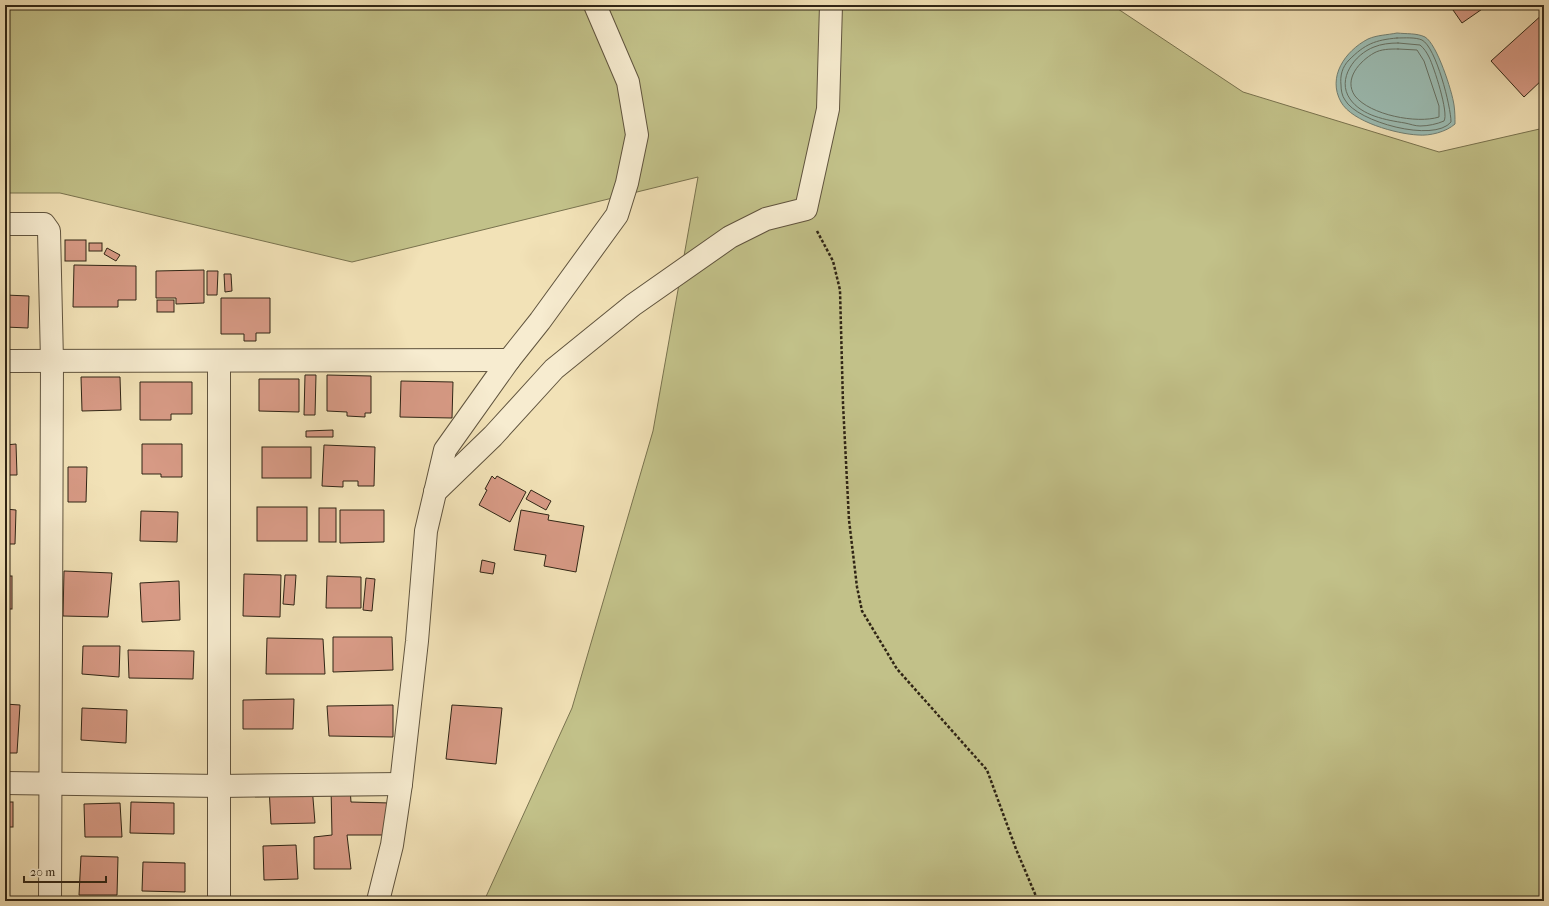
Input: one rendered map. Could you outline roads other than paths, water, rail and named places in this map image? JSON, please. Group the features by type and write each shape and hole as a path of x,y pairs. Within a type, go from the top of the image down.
{"street":[{"path":"378,901 392,845 401,784 417,641 426,531 446,450 509,360 540,321 618,215 627,183 636,136 628,82 595,5"},
{"path":"435,492 493,436 554,369 633,305 730,237 766,219 806,209 828,109 831,5"},
{"path":"5,224 44,224 49,231 52,361 50,901"},
{"path":"5,361 509,360"},
{"path":"219,361 219,901"},
{"path":"5,783 220,786 401,784"}],"water":[{"path":"1397,33 1415,34 1425,37 1430,41 1439,58 1447,79 1454,105 1455,124 1451,127 1438,133 1423,135 1399,132 1376,126 1365,121 1347,109 1341,102 1337,93 1337,74 1352,50 1368,39"}]}
